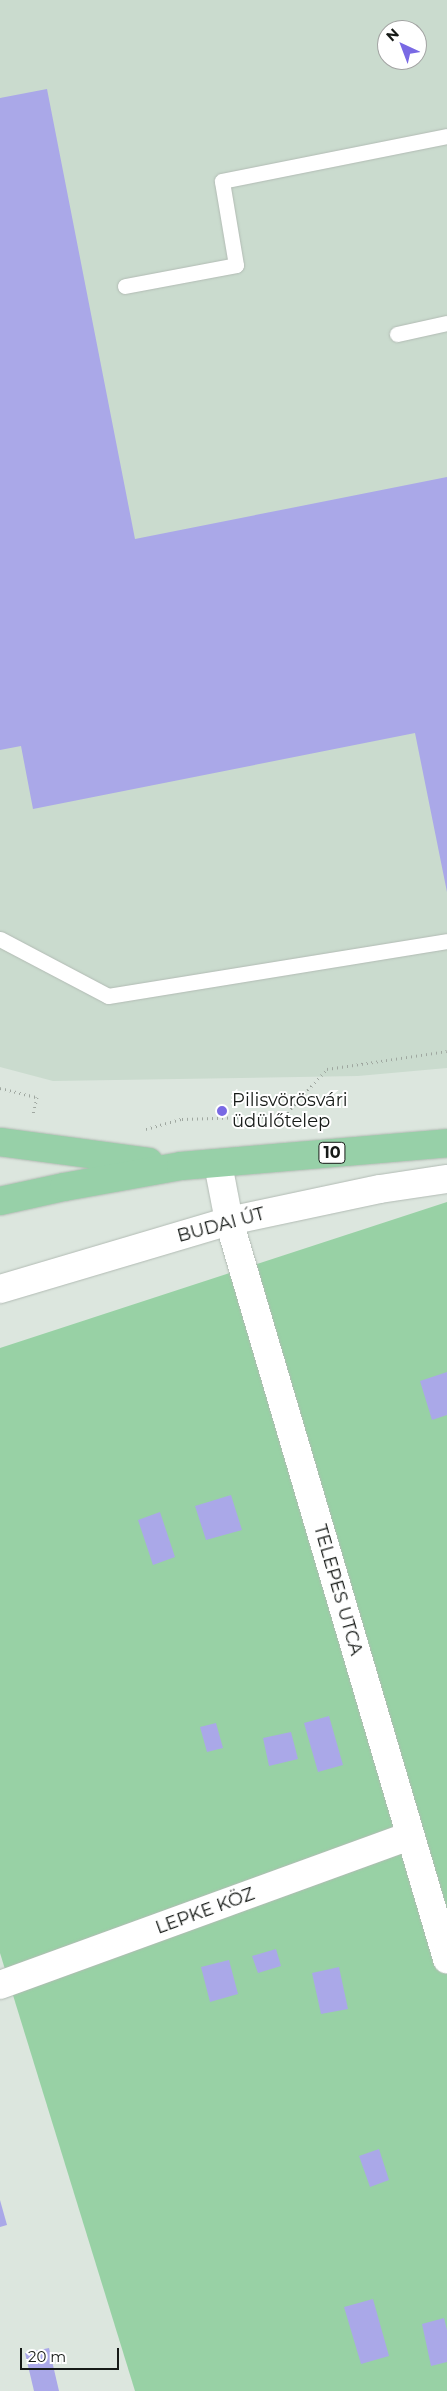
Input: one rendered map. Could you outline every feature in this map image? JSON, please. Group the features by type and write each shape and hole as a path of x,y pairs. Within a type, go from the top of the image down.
{"main road":[{"name":"10","path":"0,1142 65,1153 181,1166"},
{"name":"10","path":"0,1201 64,1186 181,1166 447,1143"}],"street":[{"name":"TELEPES UTCA","path":"218,1164 229,1221 447,1959"},
{"name":"BUDAI ÚT","path":"0,1289 229,1221 380,1189 447,1180"},
{"name":"LEPKE KÖZ","path":"0,1985 410,1836"}],"lane":[{"path":"125,286 236,264 222,181 447,136"},
{"path":"397,334 447,323"},
{"path":"0,940 108,996 447,941"}],"path":[{"path":"141,1131 182,1119 284,1116 326,1068 447,1051"},
{"path":"0,1088 37,1097"}],"shaded area":[{"path":"0,0 447,0 447,1068 358,1076 53,1081 0,1067"}],"green space":[{"path":"447,1202 447,2391 135,2391 0,1953 0,1348"}],"building":[{"path":"47,89 135,539 447,477 447,892 415,733 33,809 21,746 0,750 0,98"},
{"path":"447,1372 447,1415 432,1420 420,1381"},
{"path":"231,1495 242,1530 206,1540 195,1506"},
{"path":"160,1512 175,1557 153,1565 138,1520"},
{"path":"329,1716 343,1765 318,1772 304,1723"},
{"path":"216,1723 223,1748 207,1752 200,1727"},
{"path":"291,1732 298,1759 269,1766 263,1738"},
{"path":"276,1949 281,1966 258,1973 252,1956"},
{"path":"229,1960 238,1994 210,2002 201,1967"},
{"path":"339,1967 348,2009 321,2014 312,1973"},
{"path":"379,2149 389,2180 370,2187 359,2156"},
{"path":"0,2200 7,2225 0,2227"},
{"path":"373,2299 389,2356 361,2364 344,2307"},
{"path":"444,2318 447,2330 447,2362 431,2366 422,2324"},
{"path":"49,2348 59,2391 34,2391 25,2353"}],"place":[{"name":"Pilisvörösvári üdülőtelep","path":"222,1111"}]}
